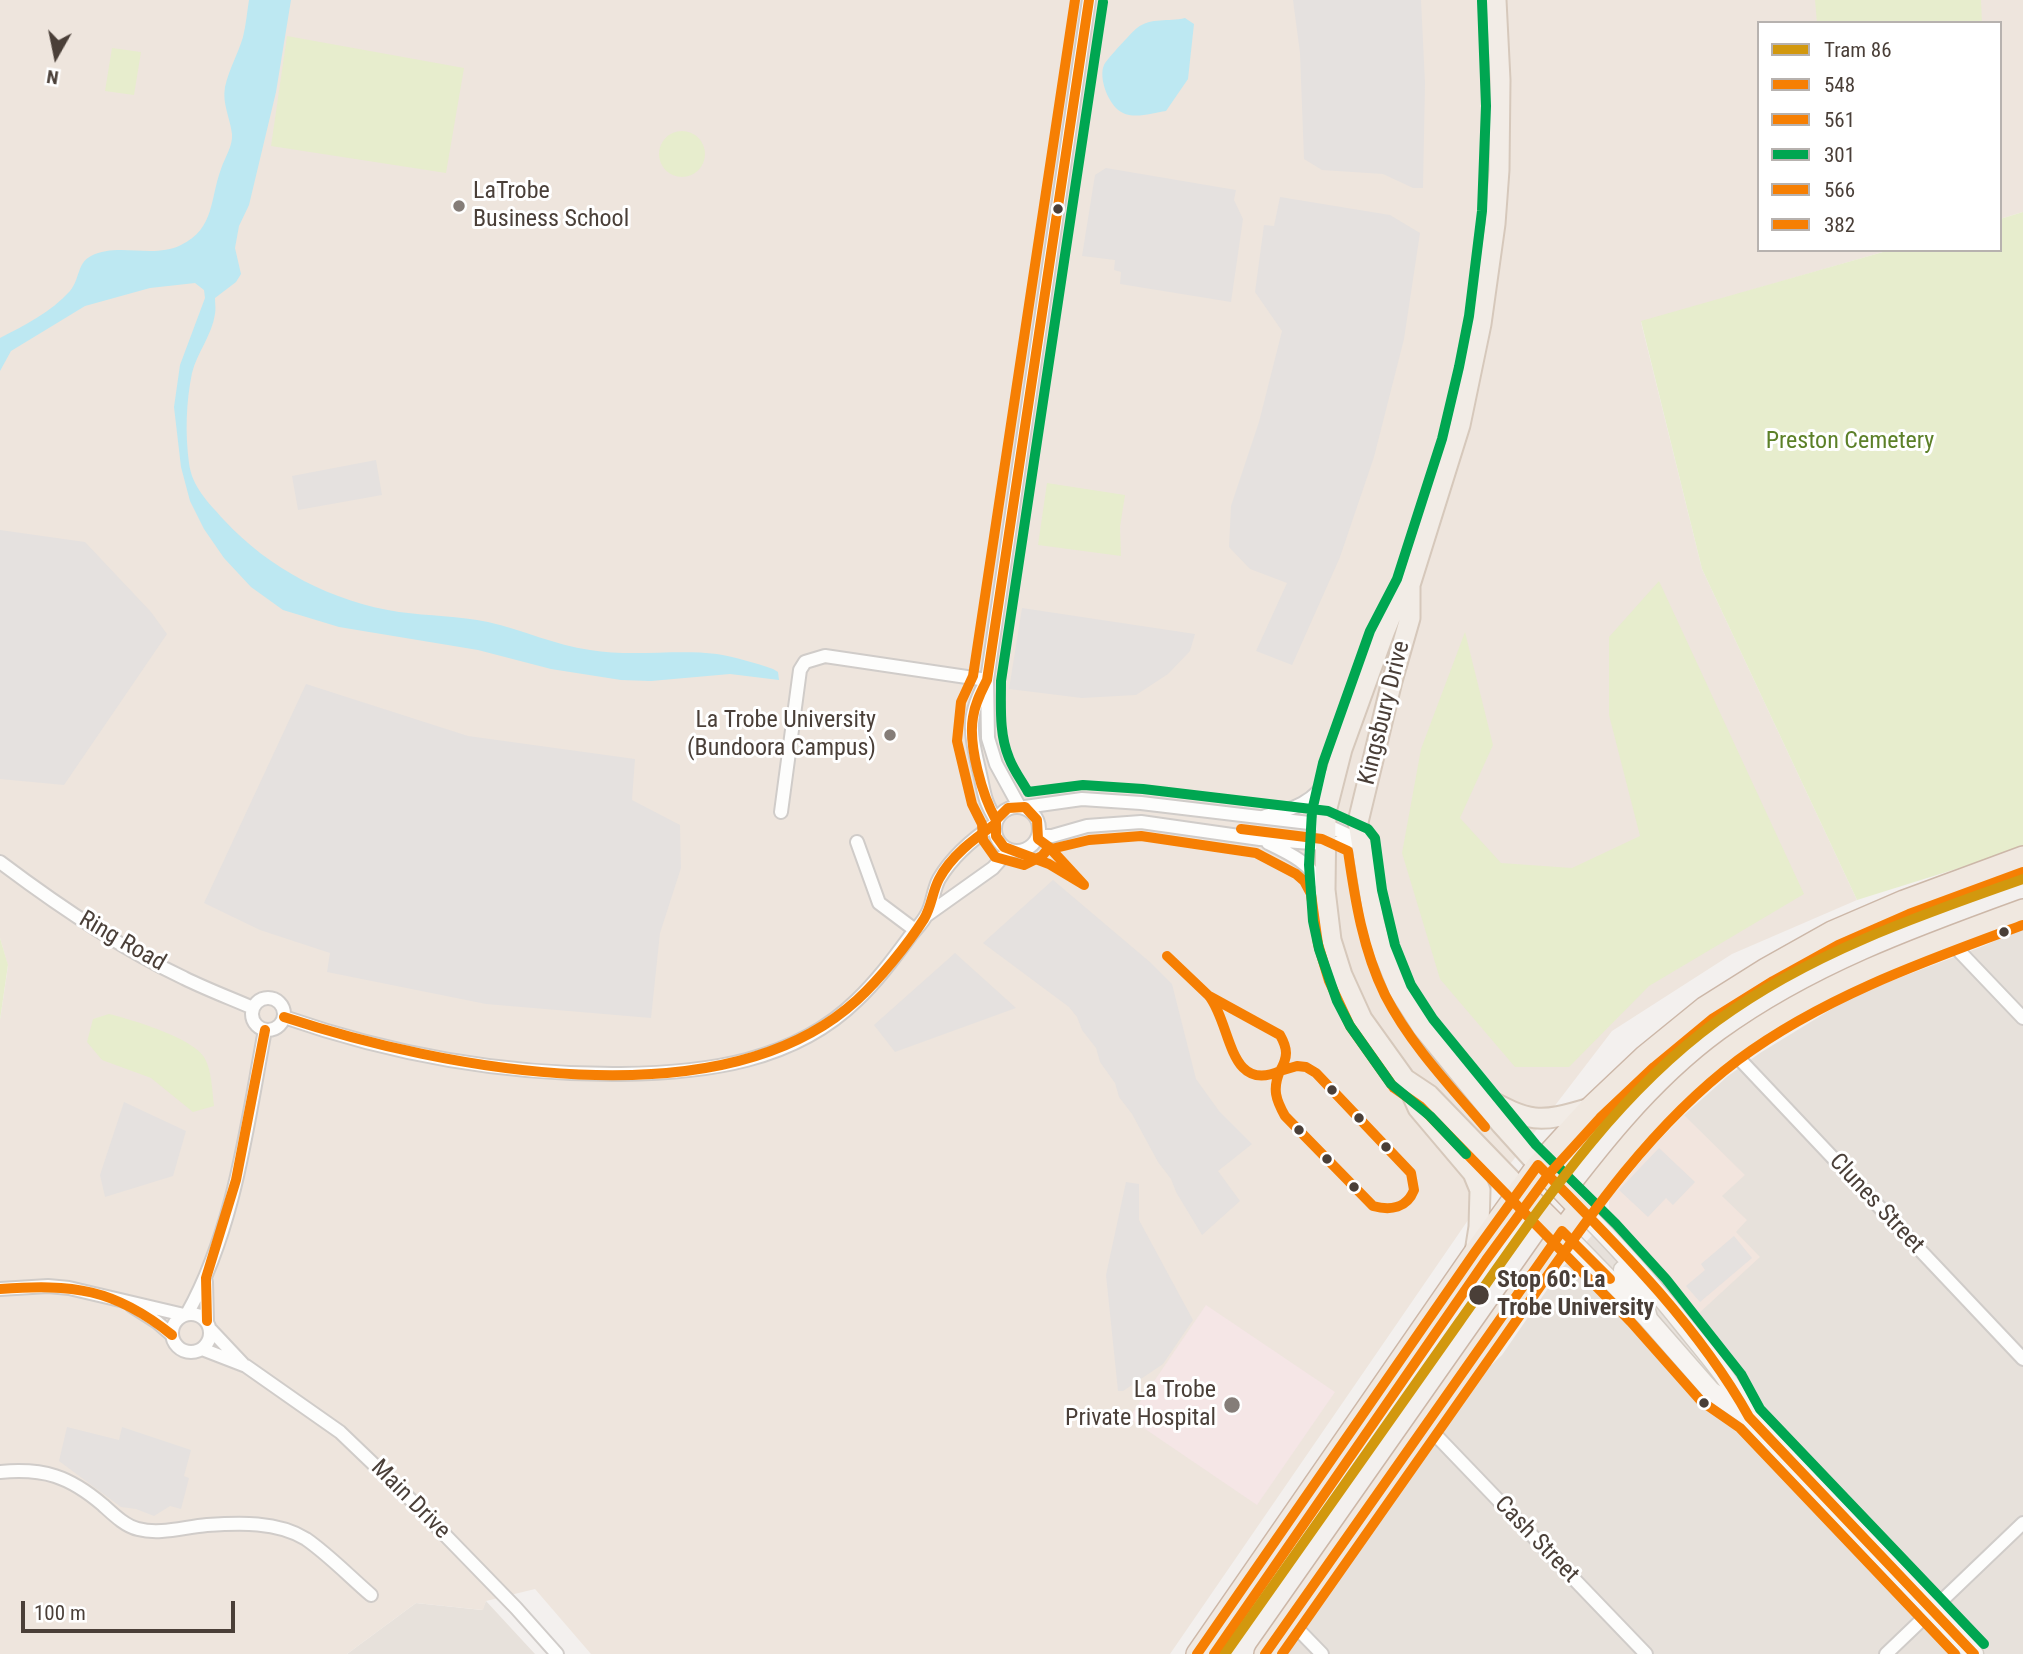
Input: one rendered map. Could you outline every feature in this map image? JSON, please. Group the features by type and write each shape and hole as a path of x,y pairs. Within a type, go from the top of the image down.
{"highway":[{"path":"1197,1654 1520,1189 1590,1108 1645,1056 1704,1008 1766,968 1832,932 1905,901 2023,857"},
{"path":"1265,1654 1562,1231 1652,1119 1730,1049 1775,1018 1842,982 1949,937 2023,910"},
{"path":"1538,1165 1579,1208"},
{"path":"1520,1189 1562,1231"}],"main road":[{"name":"Kingsbury Drive","path":"1496,0 1500,80 1499,170 1487,285 1471,380 1460,425 1410,585 1410,618 1358,822 1374,921 1399,991 1422,1027 1538,1165"},
{"name":"Kingsbury Drive","path":"1410,585 1395,606 1384,633 1342,749 1326,812 1325,890 1331,940 1342,975 1363,1020 1405,1079 1429,1095 1520,1189"},
{"path":"1405,1079 1418,1108 1473,1174 1479,1190 1480,1217 1475,1252"},
{"path":"1476,1093 1517,1115 1530,1118 1566,1116 1590,1108"},
{"path":"1579,1208 1613,1241 1677,1316 1730,1383 1749,1417"},
{"path":"1562,1231 1648,1319 1711,1391 1749,1417 1974,1654"},
{"path":"1613,1241 1606,1245 1607,1250 1638,1287 1648,1319"},
{"path":"1673,1348 1677,1316"}],"street":[{"path":"987,680 974,706 971,739 985,800 996,822 996,836 1009,850 1021,851 1028,849 1039,836 1038,819 1022,807 996,764 988,738 987,680 1088,0"},
{"path":"781,812 800,670 805,662 825,656 987,680"},
{"path":"971,739 988,738"},
{"path":"1258,817 1294,809 1323,789 1342,749"},
{"path":"927,915 939,880 976,836 996,822 1008,808 1082,799 1141,803 1258,817 1325,835 1361,841"},
{"path":"1039,836 1087,826 1141,822 1260,839 1325,835 1361,841"},
{"path":"1260,839 1304,862 1315,872 1325,890"},
{"path":"858,842 879,903 915,930"},
{"path":"284,1017 332,1035 400,1052 510,1070 572,1075 694,1070 723,1066 773,1053 802,1041 849,1008 878,980 927,915 993,868 1009,850"},
{"name":"Ring Road","path":"0,862 57,904 118,941 182,977 253,1008"},
{"path":"1949,937 2023,1018"},
{"path":"263,999 273,999 281,1004 284,1017 276,1028 265,1030 255,1024 253,1008 263,999"},
{"path":"172,1335 174,1323 185,1314 206,1278 236,1180 265,1030"},
{"name":"Clunes Street","path":"1730,1049 2023,1359"},
{"path":"126,1302 157,1322 172,1335 182,1350 195,1352 202,1349 210,1338 206,1278"},
{"path":"0,1289 39,1286 69,1288 126,1302 195,1314 209,1326"},
{"name":"Main Drive","path":"209,1326 246,1366 340,1432 420,1509 557,1654"},
{"name":"Main Drive","path":"202,1349 246,1366"},
{"name":"Cash Street","path":"1427,1426 1646,1654"},
{"path":"0,1472 24,1471 60,1476 82,1488 116,1517 135,1529 156,1532 226,1524 254,1524 278,1528 304,1538 371,1595"},
{"path":"1885,1654 2023,1523"},
{"path":"1289,1620 1322,1654"}],"shaded area":[{"name":"La Trobe University (Bundoora Campus)","path":"0,0 2023,0 2023,212 2002,218 2002,21 1757,21 1757,252 1883,252 1641,322 1702,569 1857,900 1732,954 1612,1031 1475,1210 1170,1654 591,1654 535,1589 486,1601 483,1610 416,1603 347,1654 0,1654 0,1020 8,966 0,938"},
{"path":"1293,0 1421,0 1425,83 1423,188 1413,188 1383,174 1322,170 1304,159 1300,53"},
{"path":"1106,168 1236,190 1234,200 1243,219 1231,302 1120,284 1121,272 1114,270 1115,260 1082,256 1095,175"},
{"path":"1280,197 1390,215 1420,233 1404,339 1374,457 1340,557 1292,665 1256,651 1287,583 1250,569 1229,547 1231,506 1259,422 1282,331 1255,292 1264,225 1274,226"},
{"path":"376,460 382,495 298,510 292,476"},
{"path":"0,530 85,542 151,612 167,634 64,785 0,779"},
{"path":"1022,608 1195,634 1190,651 1168,674 1136,695 1082,698 1009,689"},
{"path":"306,684 468,736 635,759 632,800 680,825 681,868 660,933 651,1018 486,1004 327,972 330,953 260,930 204,903"},
{"path":"1053,880 1172,984 1196,1079 1219,1111 1252,1144 1218,1171 1240,1201 1202,1235 1132,1114 1119,1097 1115,1083 1100,1062 1096,1048 1082,1030 1077,1017 1069,1007 983,943"},
{"path":"2023,927 2023,1654 1277,1654 1463,1392 1502,1355 1562,1268 1610,1216 1609,1200 1651,1149 1684,1115 1728,1076 1760,1053 1835,1007 1870,989 1986,945"},
{"path":"955,953 1016,1008 895,1052 874,1025"},
{"path":"124,1102 186,1131 173,1176 105,1197 100,1175"},
{"path":"1684,1115 1745,1175 1722,1196 1747,1220 1736,1232 1760,1257 1697,1315 1637,1241 1610,1216 1609,1200 1651,1149"},
{"path":"1659,1148 1695,1182 1673,1205 1666,1198 1648,1217 1619,1190"},
{"path":"1126,1182 1139,1184 1139,1220 1193,1320 1163,1364 1123,1391 1118,1391 1106,1275"},
{"path":"1734,1236 1752,1258 1700,1302 1686,1286 1705,1270 1701,1264"},
{"name":"La Trobe Private Hospital","path":"1206,1305 1335,1392 1257,1505 1129,1418"},
{"path":"67,1427 119,1440 122,1427 191,1450 184,1476 189,1478 181,1509 170,1506 154,1516 121,1507 59,1461"},
{"path":"486,1601 535,1654 347,1654 416,1603 482,1610"}],"green space":[{"path":"1815,0 1981,0 1982,21 1817,21"},
{"path":"287,36 464,68 446,173 271,146"},
{"path":"112,48 141,52 134,95 105,91"},
{"path":"682,131 698,138 705,154 698,170 682,177 666,170 659,154 666,138"},
{"name":"Preston Cemetery","path":"2023,212 2023,848 1857,900 1702,569 1641,321 1883,252 2002,252 2002,218"},
{"path":"1047,483 1125,495 1120,527 1121,556 1038,545"},
{"path":"1659,581 1804,894 1649,986 1569,1067 1515,1067 1440,979 1402,853 1421,749 1465,632 1493,745 1460,818 1501,863 1572,868 1640,836 1609,715 1609,637"},
{"path":"0,938 8,965 0,1020"},
{"path":"109,1014 175,1036 198,1050 209,1068 214,1106 193,1112 151,1078 102,1060 87,1042 93,1019"}],"water":[{"path":"249,0 291,0 276,92 249,205 239,226 235,248 241,274 236,282 215,298 213,322 194,366 190,384 187,418 189,463 193,480 207,500 242,538 261,554 304,581 350,600 399,612 488,622 590,650 724,655 773,669 778,672 779,680 730,674 651,681 621,680 551,669 478,650 339,627 283,610 251,587 224,558 204,529 190,501 181,467 174,407 180,365 205,298 204,290 195,283 150,288 85,306 11,351 0,371 0,338 37,318 63,299 73,286 86,259 113,250 170,249 192,238 206,222 231,143 225,87 243,37"},
{"path":"1185,18 1194,24 1188,79 1166,111 1133,116 1118,110 1109,99 1102,77 1106,62 1137,28 1154,21"}],"tram line":[{"name":"86","path":"1225,1654 1546,1200 1608,1122 1642,1086 1678,1052 1717,1021 1788,976 1864,939 2023,879"}],"transit line":[{"name":"561","path":"1075,0 973,676 961,702 957,741 972,804 982,824 983,840 995,857 1024,865 1042,856 1047,850 1089,840 1141,836 1256,853 1296,874 1304,881 1311,894 1318,944 1329,981 1350,1026 1394,1088 1420,1106 1631,1322 1701,1401 1740,1428 1955,1654"},
{"name":"548","path":"996,820 977,770 973,717 987,680 1089,0"},
{"name":"301","path":"1466,1154 1430,1116 1391,1084 1350,1026 1337,1001 1319,949 1313,921 1309,865 1312,811 1323,763 1370,631 1397,579 1442,439 1459,367 1469,316 1482,211 1486,106 1482,1"},
{"name":"301","path":"1103,2 1001,681 1002,730 1013,767 1028,792 1083,785 1143,789 1328,811 1368,829 1375,838 1382,890 1395,945 1411,985 1433,1019 1536,1145 1616,1224 1666,1279 1741,1374 1760,1409 1984,1644"},
{"name":"548","path":"1025,807 1037,820 1038,839 1049,847 1084,885 1049,864 1004,847 996,836 996,820 1008,808 1025,807"},
{"name":"548","path":"284,1017 421,1054 499,1067 579,1075 658,1074 732,1062 800,1038 857,1000 884,972 917,929 927,914 939,879 956,855 995,824"},
{"name":"561","path":"1241,829 1322,839 1348,851 1365,943 1385,995 1418,1047 1485,1127"},
{"name":"382","path":"1214,1654 1486,1260 1549,1174 1600,1118 1654,1067 1712,1019 1773,981 1838,945 1909,914 2023,872"},
{"name":"382","path":"1282,1654 1583,1226 1670,1120 1738,1060 1805,1017 1876,982 2023,925"},
{"name":"548","path":"1167,956 1209,996"},
{"name":"548","path":"1167,956 1209,996"},
{"name":"548","path":"1209,996 1280,1035 1286,1053 1280,1071"},
{"name":"548","path":"1209,996 1217,1008 1241,1065 1250,1073 1263,1076 1280,1071"},
{"name":"548","path":"207,1321 206,1278 236,1180 265,1030"},
{"name":"548","path":"1297,1066 1306,1067 1316,1073 1411,1173 1414,1190 1407,1201 1392,1208 1373,1206 1285,1116 1279,1105 1276,1083 1280,1071 1297,1066"},
{"name":"566","path":"1197,1654 1538,1165 1624,1254 1679,1316 1728,1382 1749,1417 1974,1654"},
{"name":"566","path":"1265,1654 1562,1231 1610,1279"},
{"name":"548","path":"0,1289 50,1287 92,1292 131,1307 172,1335"}],"place":[{"name":"LaTrobe Business School","path":"459,206"},
{"name":"La Trobe University (Bundoora Campus)","path":"890,735"},
{"name":"Stop 60: La Trobe University","path":"1479,1295"},
{"name":"La Trobe Private Hospital","path":"1232,1405"}]}
